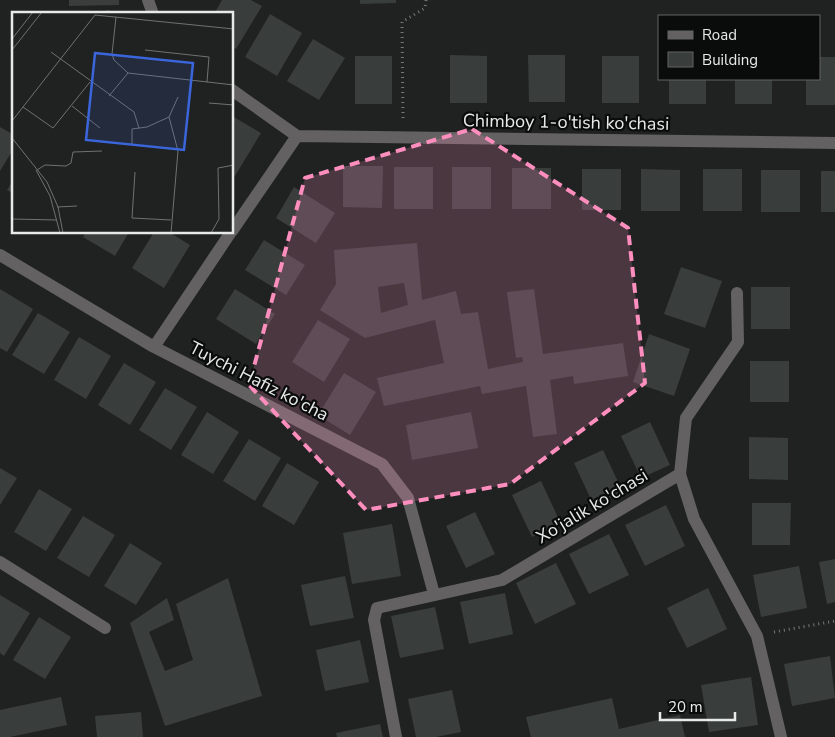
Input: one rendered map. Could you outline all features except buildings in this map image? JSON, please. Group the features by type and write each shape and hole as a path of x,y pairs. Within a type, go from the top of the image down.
{"street":[{"path":"148,0 152,12"},
{"path":"234,91 297,136 234,229"},
{"name":"Chimboy 1-o'tish ko'chasi","path":"297,136 835,143"},
{"path":"154,347 231,234"},
{"name":"Tuychi Hafiz ko'cha","path":"0,255 154,347 382,464 408,498 434,594"},
{"path":"737,293 738,342 686,418 680,474 694,519 757,636 781,737"},
{"name":"Xo'jalik ko'chasi","path":"396,737 374,620 376,608 502,580 680,474"},
{"path":"0,562 105,628"}],"path":[{"path":"403,137 402,22 426,8 426,0"},
{"path":"757,636 835,621"}],"highlighted area":[{"path":"472,129 628,228 645,383 510,484 366,510 249,385 305,178"}]}
